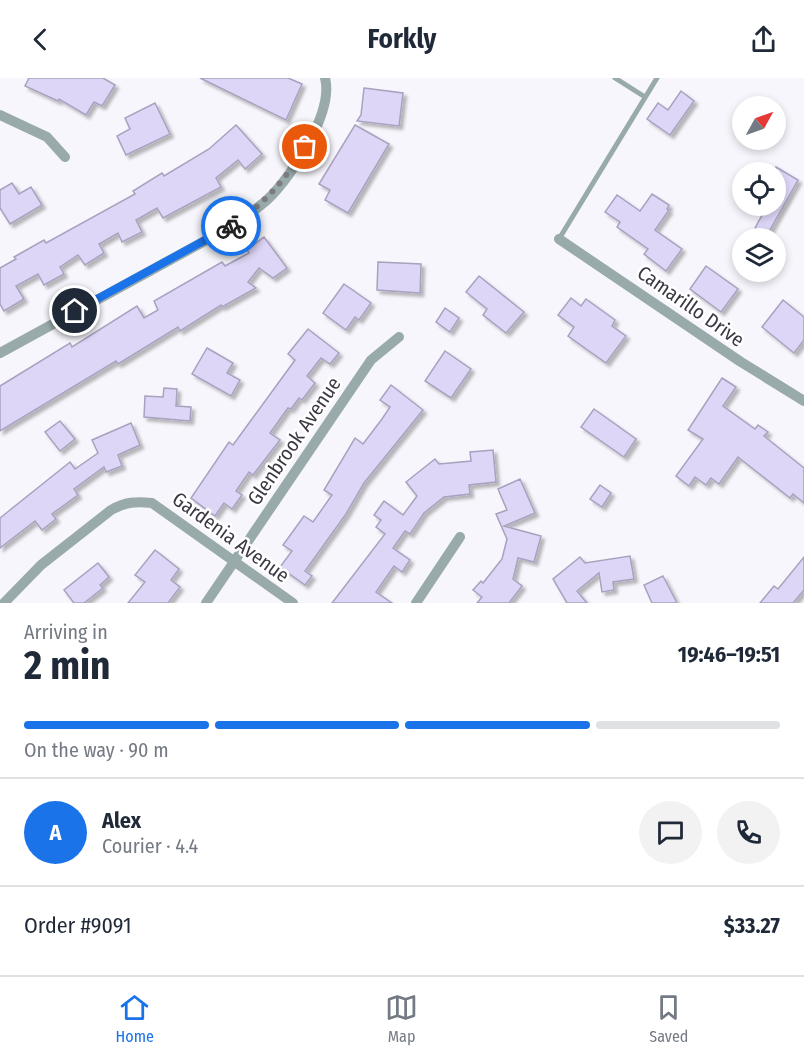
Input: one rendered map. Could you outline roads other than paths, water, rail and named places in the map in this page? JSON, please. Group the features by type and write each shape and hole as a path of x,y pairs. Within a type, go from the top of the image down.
{"street":[{"path":"0,353 223,231 253,212 282,183 316,126 327,98 325,78"},
{"path":"0,115 47,137 65,157"},
{"name":"Camarillo Drive","path":"559,238 741,362 804,401"},
{"name":"Glenbrook Avenue","path":"206,603 371,360 399,337"},
{"name":"Gardenia Avenue","path":"4,603 41,566 111,510 124,503 152,503 293,603"},
{"path":"416,603 460,537"}],"lane":[{"path":"615,78 645,97"},
{"path":"559,238 657,78"}]}
